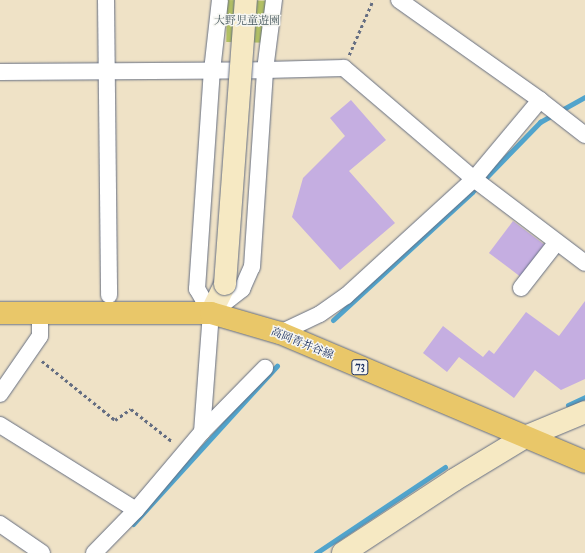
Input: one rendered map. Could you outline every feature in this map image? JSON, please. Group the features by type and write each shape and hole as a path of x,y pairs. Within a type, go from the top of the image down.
{"main road":[{"name":"高岡青井谷線","path":"0,313 211,313 280,333 585,462"}],"street":[{"path":"106,0 108,295"},
{"path":"211,313 198,289 212,70 220,0"},
{"path":"202,432 211,313 225,284 246,0"},
{"path":"211,313 242,289 252,267 265,70 274,0"},
{"path":"399,0 540,100 585,135"},
{"path":"0,72 344,68 474,179 585,263"},
{"path":"280,333 320,314 346,296 474,179 540,100"},
{"path":"521,288 558,242"},
{"path":"0,394 31,352 40,336 40,312"},
{"path":"94,553 136,510 202,432 265,368"},
{"path":"343,553 454,480 525,437 585,412"},
{"path":"0,425 136,510"},
{"path":"0,524 42,553"}],"path":[{"path":"344,68 373,0"},
{"path":"31,352 115,420 131,409 186,452"}],"green space":[{"name":"大野児童遊園","path":"227,0 269,1 268,43 226,42"}],"building":[{"path":"351,100 386,140 349,171 395,223 340,270 292,217 303,178 345,136 330,118"},
{"path":"513,221 544,244 520,276 489,253"},
{"path":"585,301 585,379 561,390 535,370 514,398 459,357 447,372 423,353 443,326 483,357 489,350 494,354 526,312 559,336"}],"waterway":[{"path":"333,320 472,192 540,122 585,97"},
{"path":"133,524 277,366"},
{"path":"568,405 585,397"},
{"path":"316,553 445,467"}]}
